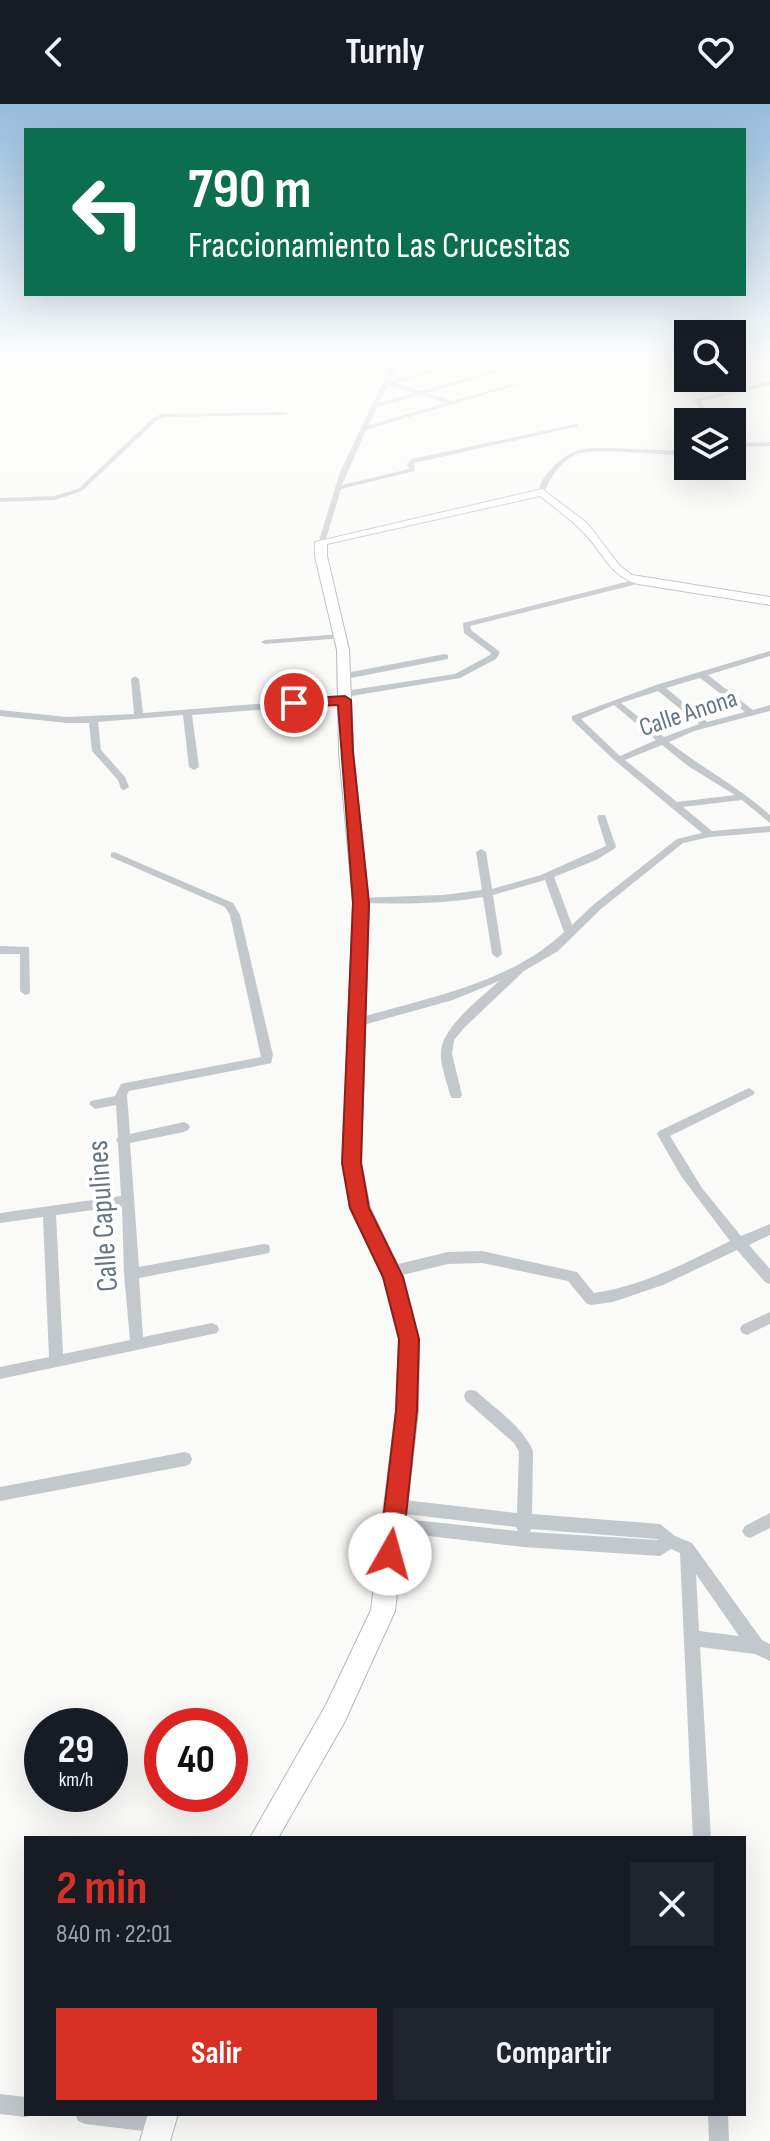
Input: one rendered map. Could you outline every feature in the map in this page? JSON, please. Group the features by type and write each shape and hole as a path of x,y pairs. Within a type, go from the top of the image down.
{"street":[{"path":"0,500 55,498 80,490 116,456"},
{"path":"264,1836 335,1714 383,1611 407,1411 409,1339 390,1272 360,1208 352,1163 361,900 346,752 346,676 341,636 321,556 321,542 352,456"},
{"path":"338,488 413,470 412,461 435,456"},
{"path":"542,492 549,475 569,456"},
{"path":"321,542 542,492"},
{"path":"542,492 595,537 620,574 638,581 770,601"},
{"path":"0,713 93,720 345,697 457,676 493,657 496,652 467,631 466,625 638,581"},
{"path":"265,642 341,636"},
{"path":"710,834 575,718 659,687 770,653"},
{"path":"346,676 445,657"},
{"path":"701,674 753,714"},
{"path":"135,679 139,716"},
{"path":"659,687 705,725"},
{"path":"615,702 691,764 744,797 770,820"},
{"name":"Calle Anona","path":"620,759 705,725 770,708"},
{"path":"187,712 194,767"},
{"path":"93,720 97,751 122,779 124,787"},
{"path":"676,805 744,797"},
{"path":"361,900 429,901 489,895 549,877 611,847 602,817"},
{"path":"356,1023 449,997 520,968 554,948 569,931 668,847 680,841 710,834 770,829"},
{"path":"481,852 497,954"},
{"path":"95,1104 123,1094 267,1060 235,915 229,905 114,855"},
{"path":"549,877 569,931"},
{"path":"0,950 25,950 25,991"},
{"path":"456,1095 446,1054 449,1039 520,968"},
{"path":"749,1092 663,1134 674,1156 738,1242 770,1278"},
{"name":"Calle Capulines","path":"123,1094 122,1140 137,1343"},
{"path":"122,1140 184,1127"},
{"path":"0,1218 126,1200"},
{"path":"49,1211 56,1361"},
{"path":"390,1272 448,1258 482,1257 572,1276 591,1299 606,1298 664,1278 770,1229"},
{"path":"131,1274 264,1249"},
{"path":"747,1329 770,1318"},
{"path":"0,1373 212,1329"},
{"path":"471,1396 519,1438 526,1451 523,1539"},
{"path":"0,1494 185,1459"},
{"path":"395,1515 660,1532 670,1541 687,1548 763,1649"},
{"path":"395,1515 523,1539 660,1548 670,1541"},
{"path":"750,1531 770,1520"},
{"path":"687,1548 702,1836"},
{"path":"692,1638 763,1649"},
{"path":"0,2104 24,2107"},
{"path":"97,2116 159,2126"},
{"path":"718,2116 719,2141"}],"route":[{"path":"294,703 345,700 346,752 361,903 352,1163 360,1208 393,1277 409,1339 407,1411 390,1554"}]}
